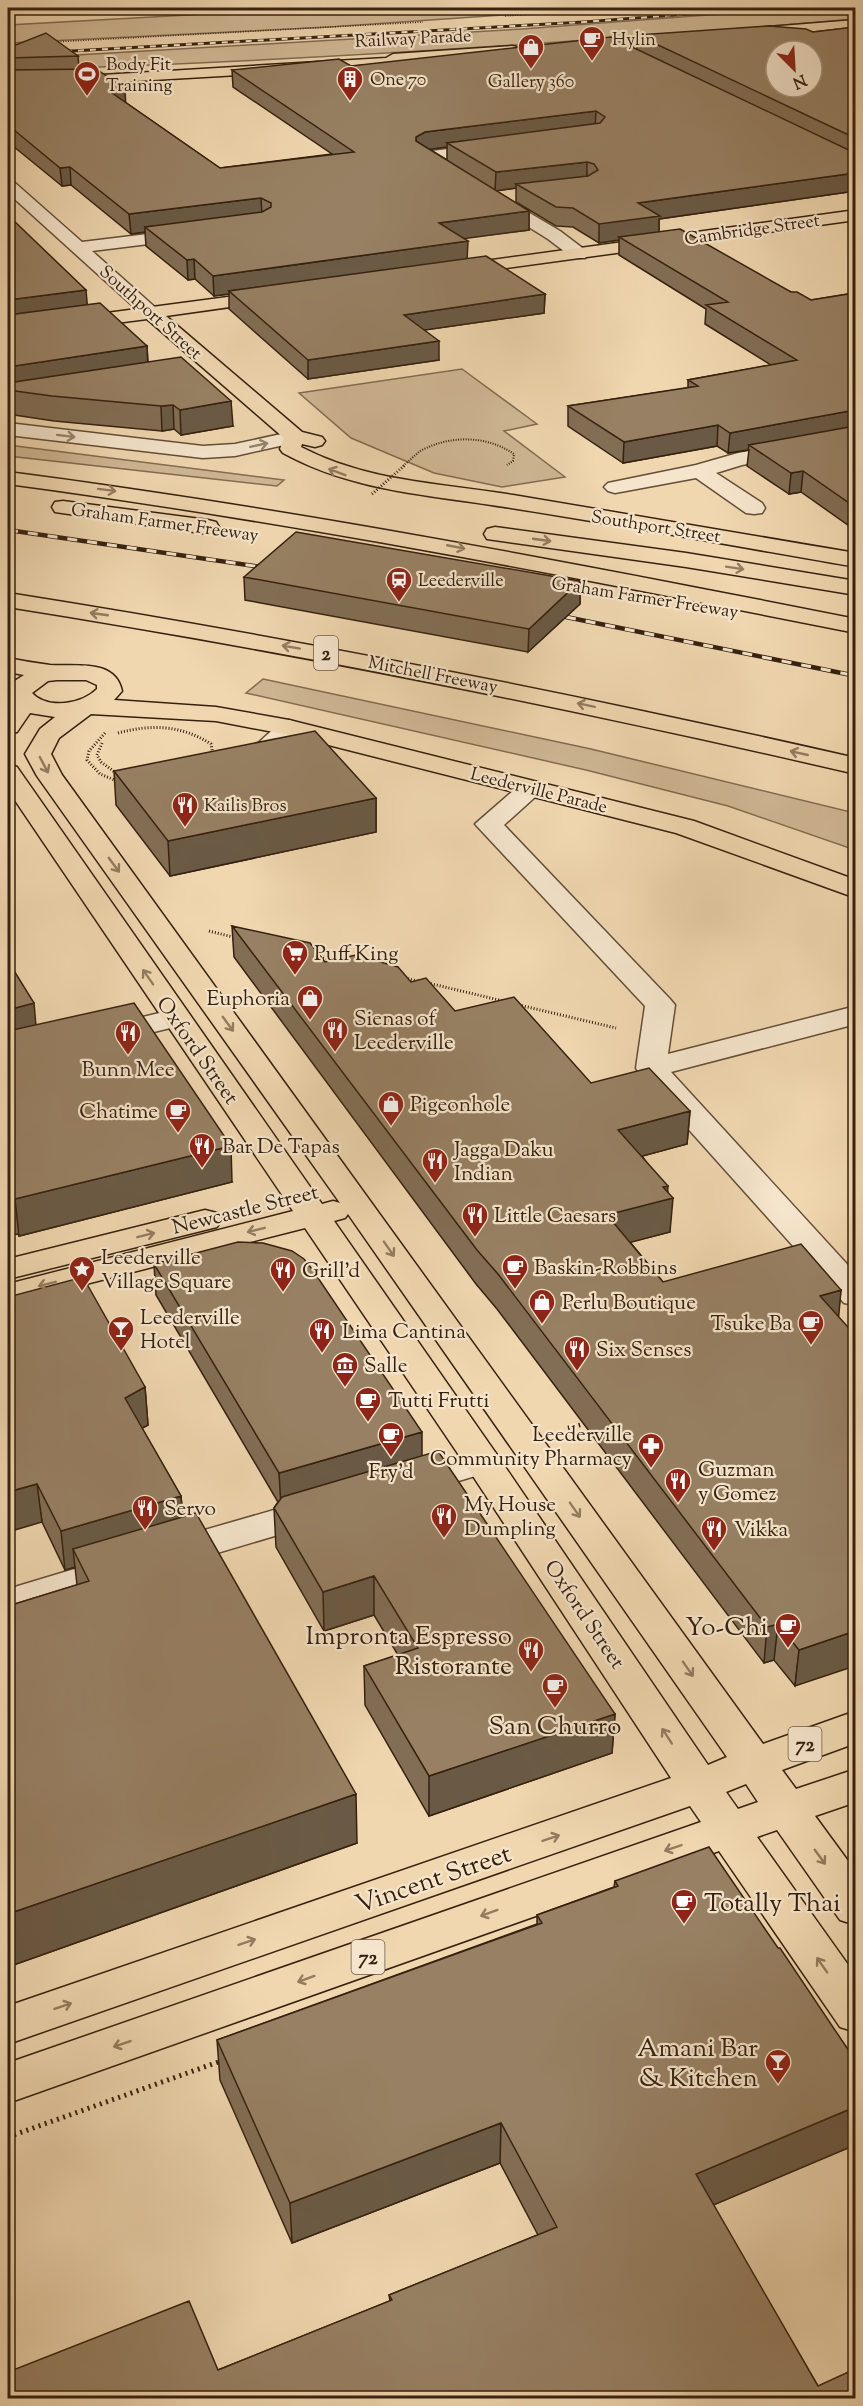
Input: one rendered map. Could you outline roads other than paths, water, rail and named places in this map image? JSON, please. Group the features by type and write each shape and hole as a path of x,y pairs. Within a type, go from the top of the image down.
{"main road":[{"path":"855,24 741,36 855,29"},
{"path":"566,49 695,40"},
{"name":"Railway Parade","path":"8,75 166,71 527,52 101,79 8,81"},
{"name":"Cambridge Street","path":"437,268 855,205"},
{"name":"Cambridge Street","path":"572,249 855,215"},
{"path":"8,322 146,308 286,289"},
{"path":"8,332 146,308"},
{"name":"Southport Street","path":"146,308 295,437 290,449 312,462 345,476 855,560"},
{"path":"8,478 511,536 686,560 855,588"},
{"path":"150,495 469,550 855,628"},
{"name":"Graham Farmer Freeway","path":"42,504 855,628"},
{"name":"Mitchell Freeway","path":"8,600 392,665 643,717 855,766"},
{"path":"8,665 53,672"},
{"path":"8,727 17,695 22,687 28,681 53,672"},
{"name":"Leederville Parade","path":"53,672 90,673 99,676 110,686 151,693 216,714 289,728 685,827 855,890"},
{"path":"86,707 106,697 110,686"},
{"name":"Leederville Parade","path":"17,695 44,709 71,710 86,707 216,714"},
{"name":"Oxford Street","path":"86,707 49,734 38,754 46,769 855,1906"},
{"name":"Oxford Street","path":"8,772 482,1461 728,1829 855,2013"},
{"name":"Newcastle Street","path":"8,1294 350,1194"},
{"name":"Newcastle Street","path":"8,1269 306,1206"},
{"name":"Vincent Street","path":"8,2025 613,1817 855,1726"},
{"name":"72","path":"8,2083 855,1785"}],"street":[{"path":"610,46 632,57"},
{"path":"503,147 425,157 554,235 572,249"},
{"name":"Southport Street","path":"8,185 146,308"},
{"path":"492,198 516,195"},
{"path":"37,230 57,228"},
{"path":"56,248 207,231"},
{"path":"193,371 214,368"},
{"path":"8,429 203,452 235,450 295,437"},
{"path":"615,487 700,471 738,459 855,438"},
{"path":"700,471 754,508"},
{"path":"220,764 253,761 289,728"},
{"path":"531,789 488,824 660,1005 651,1068"},
{"path":"651,1068 855,1015"},
{"path":"82,1040 176,1018"},
{"path":"651,1068 855,1295"},
{"path":"8,1603 482,1461"}],"railway":[{"path":"54,52 584,22 767,8"},
{"path":"8,530 275,569"},
{"path":"566,617 856,676"}],"place":[{"name":"Hylin","path":"592,62"},
{"name":"Gallery 360","path":"531,70"},
{"name":"Body Fit Training","path":"87,97"},
{"name":"One 70","path":"350,102"},
{"name":"Leederville","path":"399,603"},
{"name":"Kailis Bros","path":"185,828"},
{"name":"Puff King","path":"295,976"},
{"name":"Euphoria","path":"310,1021"},
{"name":"Sienas of Leederville","path":"335,1053"},
{"name":"Bunn Mee","path":"128,1056"},
{"name":"Pigeonhole","path":"391,1127"},
{"name":"Chatime","path":"178,1134"},
{"name":"Bar De Tapas","path":"202,1169"},
{"name":"Jagga Daku Indian","path":"435,1184"},
{"name":"Little Caesars","path":"475,1238"},
{"name":"Baskin-Robbins","path":"515,1290"},
{"name":"Leederville Village Square","path":"82,1292"},
{"name":"Grill'd","path":"283,1293"},
{"name":"Perlu Boutique","path":"542,1325"},
{"name":"Tsuke Ba","path":"811,1346"},
{"name":"Leederville Hotel","path":"121,1352"},
{"name":"Lima Cantina","path":"322,1354"},
{"name":"Six Senses","path":"577,1372"},
{"name":"Salle","path":"345,1388"},
{"name":"Tutti Frutti","path":"368,1423"},
{"name":"Fry'd","path":"391,1458"},
{"name":"Leederville Community Pharmacy","path":"651,1469"},
{"name":"Guzman y Gomez","path":"678,1504"},
{"name":"Servo","path":"145,1531"},
{"name":"My House Dumpling","path":"444,1539"},
{"name":"Vikka","path":"714,1552"},
{"name":"Yo-Chi","path":"788,1649"},
{"name":"Impronta Espresso Ristorante","path":"531,1673"},
{"name":"San Churro","path":"555,1709"},
{"name":"Totally Thai","path":"684,1925"},
{"name":"Amani Bar & Kitchen","path":"778,2085"}]}
